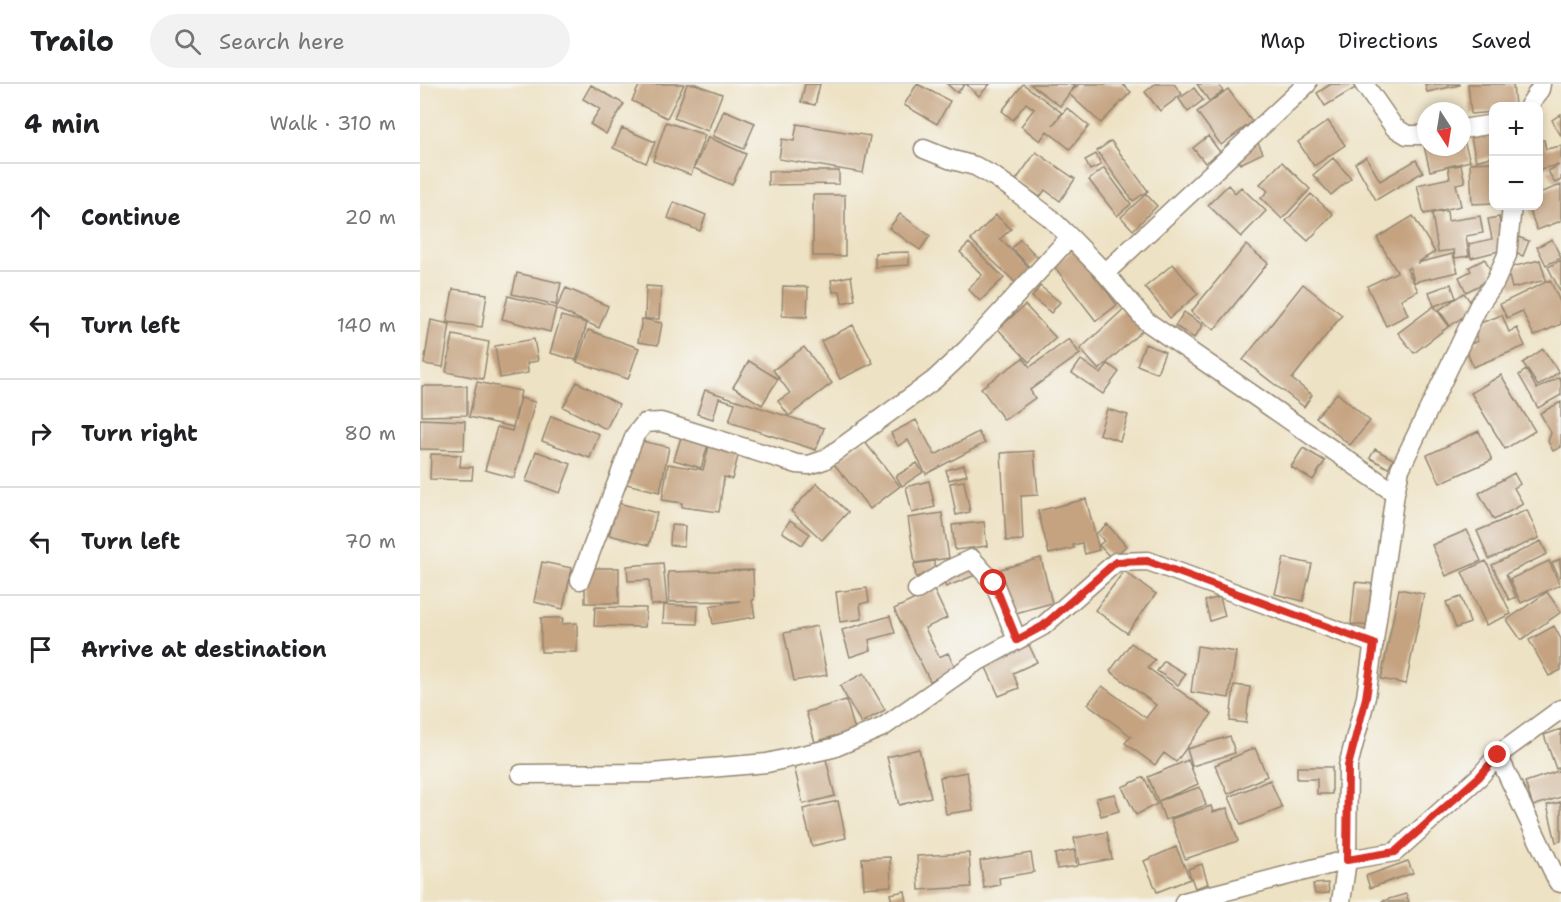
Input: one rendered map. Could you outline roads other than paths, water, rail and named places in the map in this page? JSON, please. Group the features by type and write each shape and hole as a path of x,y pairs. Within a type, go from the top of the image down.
{"street":[{"path":"1105,273 1307,84"},
{"path":"1364,84 1394,127 1407,135 1417,135"},
{"path":"1532,102 1541,84"},
{"path":"1471,128 1489,125"},
{"path":"924,149 975,166 995,177 1048,216 1105,273 1146,321 1395,493"},
{"path":"1341,902 1347,860 1348,766 1366,698 1400,469 1479,305 1495,282 1507,255 1512,210"},
{"path":"580,580 635,435 645,423 661,422 797,464 809,465 824,460 934,380 966,350 1070,237"},
{"path":"917,590 948,570 972,559 994,583 1017,640"},
{"path":"521,774 652,773 767,763 833,748 883,727 973,664 1043,626 1116,562 1148,561 1374,644"},
{"path":"1184,902 1347,860 1395,852 1479,777 1498,755 1561,709"},
{"path":"1498,755 1558,882 1561,883"}]}
